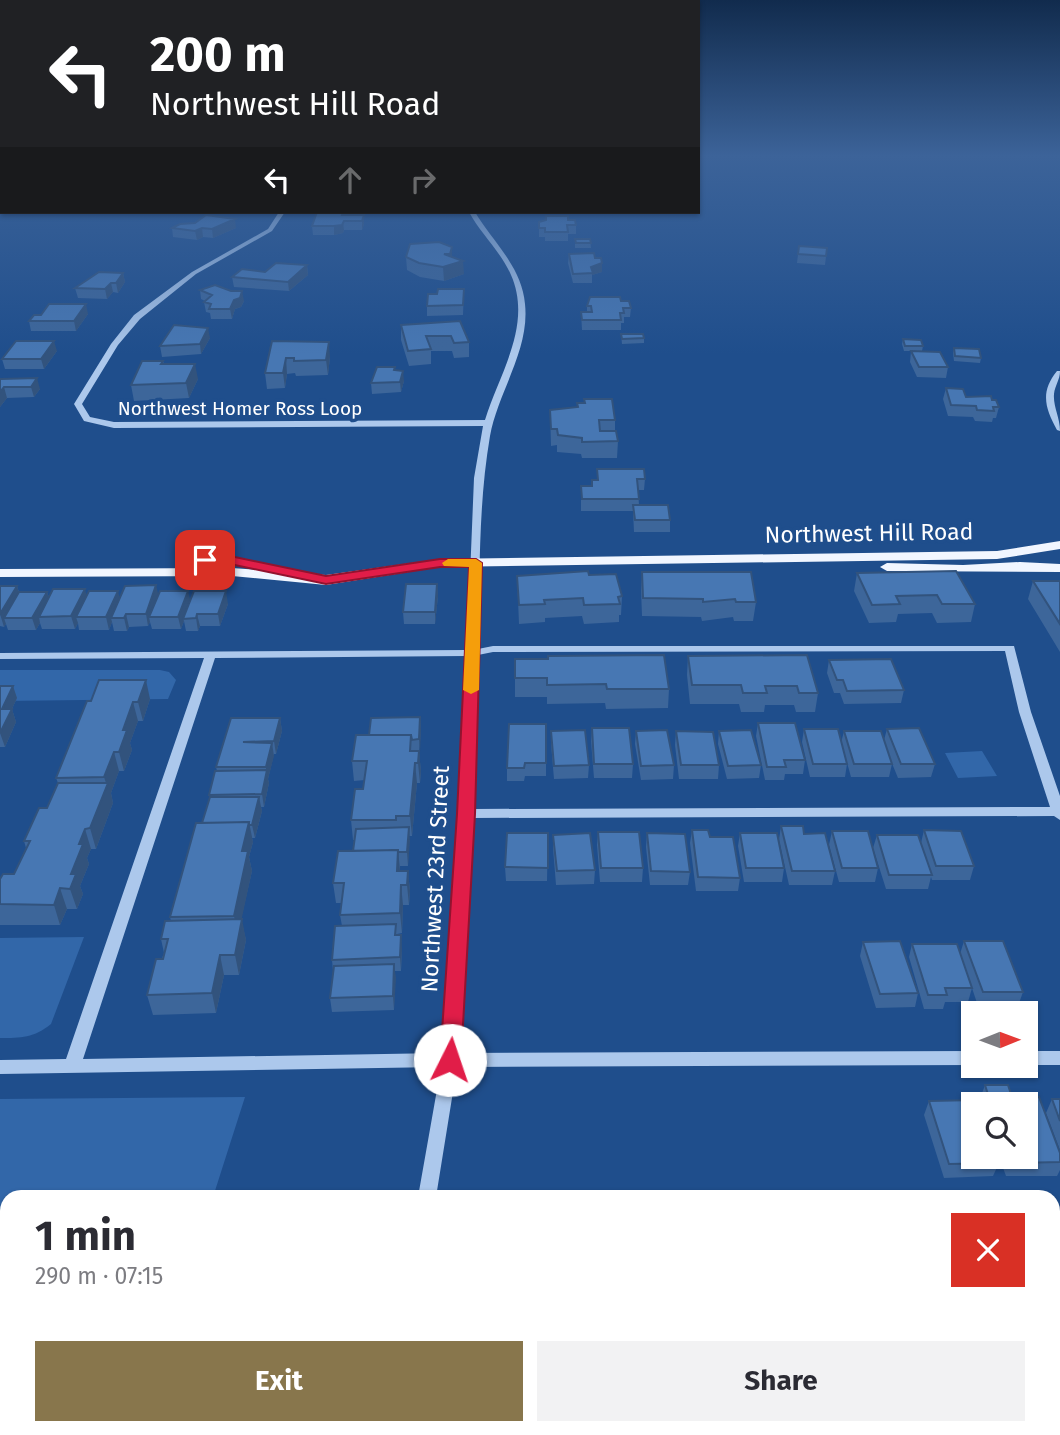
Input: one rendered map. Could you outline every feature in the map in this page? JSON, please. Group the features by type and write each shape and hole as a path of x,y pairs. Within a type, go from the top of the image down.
{"main road":[{"name":"Northwest Hill Road","path":"0,573 232,572 326,580 440,563 677,562 718,557 997,555 1060,545"},
{"name":"Northwest Hill Road","path":"0,561 230,560 326,580"},
{"name":"Northwest Hill Road","path":"677,562 723,568 1060,568"}],"street":[{"name":"Northwest Homer Ross Loop","path":"276,221 270,230 194,273 137,317 115,344 78,404 87,419 114,425 488,423"},
{"name":"Northwest 23rd Street","path":"428,1190 450,1060 466,814 479,478 488,423 515,355 521,334 523,308 519,285 509,263 479,221"},
{"path":"1060,373 1051,383 1049,395 1060,428"},
{"path":"0,656 473,653 506,649 1010,648 1025,712 1059,813 466,814"},
{"path":"72,1066 210,656"},
{"path":"0,1067 450,1060 961,1058"},
{"path":"1038,1058 1060,1058"}],"shaded area":[{"path":"0,670 160,670 169,672 176,680 168,699 0,701"},
{"path":"982,751 997,776 958,778 945,753"},
{"path":"84,937 51,1024 27,1036 0,1038 0,938"},
{"path":"245,1097 215,1190 0,1190 0,1099"}],"building":[{"path":"230,221 212,229 202,228 195,231 172,228 180,224"},
{"path":"314,221 362,221 344,221 342,225 334,226 312,226"},
{"path":"575,221 576,225 567,225 568,232 545,232 545,228 539,228 539,222"},
{"path":"575,239 590,239 591,243 576,243"},
{"path":"439,242 452,247 450,254 444,254 463,261 443,267 419,263 406,257 410,244"},
{"path":"799,246 827,248 826,256 798,254"},
{"path":"594,253 595,258 601,258 602,263 591,267 593,273 573,274 569,254"},
{"path":"276,263 307,265 288,282 232,277 242,269 265,272"},
{"path":"99,272 123,273 116,283 111,283 105,289 75,288"},
{"path":"215,285 231,291 242,291 240,298 234,300 230,309 209,309 211,304 204,302 212,295 200,290"},
{"path":"438,289 464,289 463,305 427,306 428,294 437,294"},
{"path":"590,297 620,297 621,301 629,301 631,308 623,308 624,313 620,313 621,320 582,320 581,312 592,312 591,306 587,306"},
{"path":"49,304 86,304 74,321 29,321 34,315 41,315"},
{"path":"460,321 469,342 454,343 451,336 426,336 431,349 408,351 401,325"},
{"path":"174,325 208,328 200,344 160,346"},
{"path":"621,334 643,334 644,338 622,339"},
{"path":"903,339 921,340 923,346 905,346"},
{"path":"16,341 54,341 41,359 2,359"},
{"path":"272,341 329,342 326,360 294,361 294,358 286,358 283,373 265,373"},
{"path":"954,348 979,349 981,358 955,356"},
{"path":"911,351 940,352 948,367 919,367"},
{"path":"142,361 195,364 186,383 131,385"},
{"path":"377,367 395,367 394,370 403,371 400,382 371,383"},
{"path":"37,378 31,387 4,387 0,392 0,379"},
{"path":"946,388 963,389 966,397 991,396 999,407 993,407 994,411 977,410 976,406 951,405"},
{"path":"584,399 612,399 615,420 599,420 600,431 616,431 618,441 582,442 582,438 558,435 557,429 551,429 550,410 578,407 577,403 585,403"},
{"path":"597,469 644,469 645,479 637,479 639,499 582,499 581,486 592,486 592,480 598,480"},
{"path":"633,505 668,505 670,520 635,520"},
{"path":"588,571 589,575 616,574 622,596 618,597 620,604 584,605 583,598 544,600 545,604 519,605 517,576"},
{"path":"956,571 975,604 942,604 937,595 896,596 900,604 872,605 857,573"},
{"path":"642,572 751,572 756,602 736,602 735,599 703,602 703,599 643,598"},
{"path":"1033,581 1060,581 1060,624"},
{"path":"406,584 437,584 435,612 403,612"},
{"path":"156,585 146,614 126,614 124,618 111,618 125,586"},
{"path":"0,586 17,586 0,614"},
{"path":"53,589 85,589 71,616 39,617"},
{"path":"89,591 118,591 106,617 76,617"},
{"path":"160,591 188,591 178,617 149,617"},
{"path":"194,591 226,591 218,614 197,614 196,618 183,619"},
{"path":"19,592 47,592 32,618 4,618"},
{"path":"664,655 669,689 607,689 606,684 547,685 547,678 515,678 515,659 548,659 548,656"},
{"path":"807,655 818,693 799,693 797,686 765,686 767,693 743,693 741,685 692,685 688,656"},
{"path":"891,659 904,690 847,691 843,680 837,680 829,660"},
{"path":"99,680 146,680 138,702 133,702 119,752 114,752 104,777 56,778 87,701 91,701"},
{"path":"0,686 13,686 2,709 12,709 0,733"},
{"path":"420,717 419,739 412,740 411,735 369,735 371,718"},
{"path":"231,718 280,718 274,741 243,742 272,743 266,767 216,767"},
{"path":"758,723 795,723 805,760 784,760 786,767 767,767"},
{"path":"509,724 546,724 546,763 525,763 524,768 507,768"},
{"path":"592,728 629,728 633,764 594,764"},
{"path":"919,728 935,764 901,764 887,729"},
{"path":"804,729 838,729 847,764 813,764"},
{"path":"585,730 589,765 554,766 551,731"},
{"path":"667,730 674,765 641,766 636,731"},
{"path":"751,730 761,765 728,766 719,731"},
{"path":"676,731 713,732 719,765 681,765"},
{"path":"844,731 881,731 892,764 854,764"},
{"path":"356,735 411,735 410,751 419,751 418,763 415,763 410,816 396,816 396,820 351,820 355,789 363,789 367,761 352,761"},
{"path":"267,770 262,794 209,795 215,771"},
{"path":"58,783 108,783 90,828 85,829 79,844 83,844 71,874 76,874 70,889 60,888 54,905 0,904 0,879 3,874 14,874 30,841 24,841 39,808 47,808"},
{"path":"210,797 259,797 252,825 249,825 249,822 202,823"},
{"path":"249,822 242,851 248,851 234,916 170,917 196,823"},
{"path":"781,826 803,826 804,834 825,833 835,871 792,871"},
{"path":"409,827 407,852 353,851 356,829"},
{"path":"692,830 708,830 710,837 733,837 740,878 698,877"},
{"path":"924,830 961,831 974,866 936,866"},
{"path":"832,831 868,831 878,868 842,868"},
{"path":"598,832 639,832 643,868 601,868"},
{"path":"507,833 548,833 548,868 505,867"},
{"path":"590,833 595,870 557,871 553,835"},
{"path":"647,833 685,834 690,872 651,871"},
{"path":"740,833 777,833 784,868 746,868"},
{"path":"877,835 918,835 932,875 889,875"},
{"path":"398,850 397,871 408,871 407,885 401,885 400,913 340,915 344,883 333,883 338,851"},
{"path":"242,919 235,955 220,955 212,993 147,995 156,959 163,959 168,939 161,939 165,921"},
{"path":"396,924 395,935 401,935 400,957 332,960 335,926"},
{"path":"900,941 918,993 880,994 863,942"},
{"path":"964,941 1003,941 1023,992 983,992"},
{"path":"912,944 957,944 972,988 945,988 947,995 928,995"},
{"path":"394,964 393,996 330,998 334,966"},
{"path":"985,1085 1008,1085 1010,1092 987,1092"},
{"path":"1038,1097 1060,1153 1060,1162 1038,1162"},
{"path":"1052,1099 1060,1099 1060,1121"},
{"path":"961,1100 961,1164 949,1164 929,1101"}],"slow traffic":[{"path":"448,563 476,563 471,690"}],"route":[{"path":"205,560 230,560 326,580 440,563 476,563 466,814 450,1060"}]}
